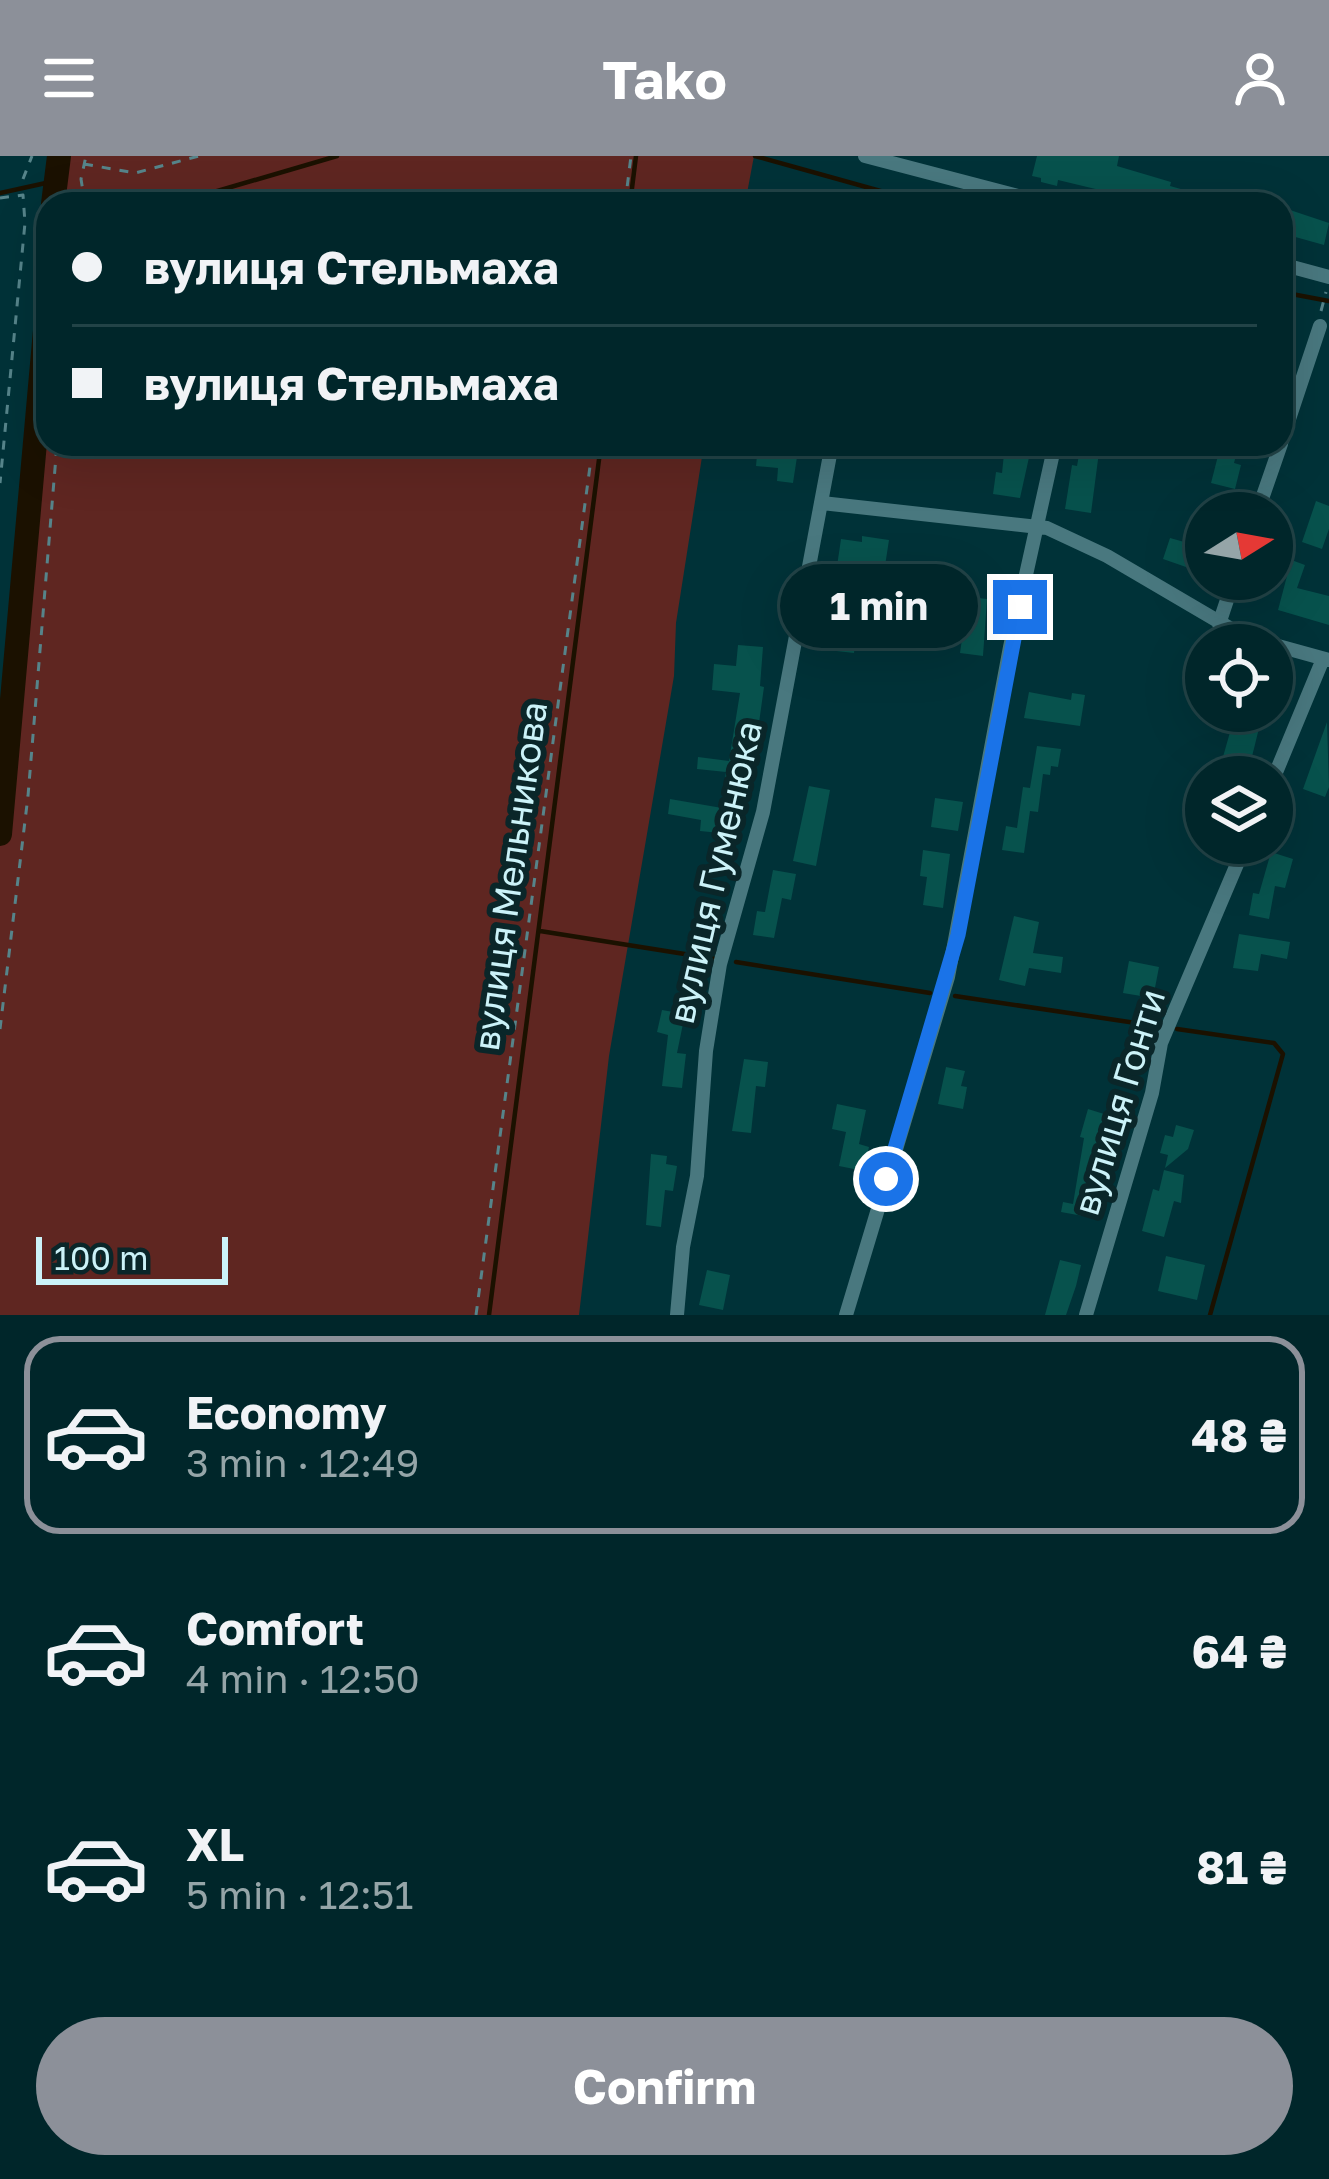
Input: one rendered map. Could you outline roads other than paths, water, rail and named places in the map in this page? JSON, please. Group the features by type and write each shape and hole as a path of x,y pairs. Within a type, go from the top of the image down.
{"street":[{"path":"865,156 1003,192"},
{"path":"1293,269 1328,284"},
{"path":"1293,408 1321,326"},
{"name":"вулиця Гуменюка","path":"677,1315 720,964 764,812 830,456"},
{"path":"846,1315 948,977 1010,647 1053,456"},
{"path":"1264,492 1277,456"},
{"path":"822,503 1047,527 1108,556 1219,624 1227,600"},
{"path":"1284,756 1326,660 1293,651"},
{"name":"вулиця Гонти","path":"1086,1315 1152,1093 1161,1042 1237,864"}],"waterway":[{"path":"54,192 59,156"},
{"path":"214,192 337,156"},
{"path":"632,192 636,156"},
{"path":"755,156 884,192"},
{"path":"0,193 55,181"},
{"path":"1293,294 1329,301"},
{"path":"0,834 36,431"},
{"path":"489,1315 599,456"},
{"path":"540,931 716,959"},
{"path":"736,962 930,993"},
{"path":"955,996 1156,1026"},
{"path":"1177,1029 1274,1043 1283,1054 1210,1315"}]}
